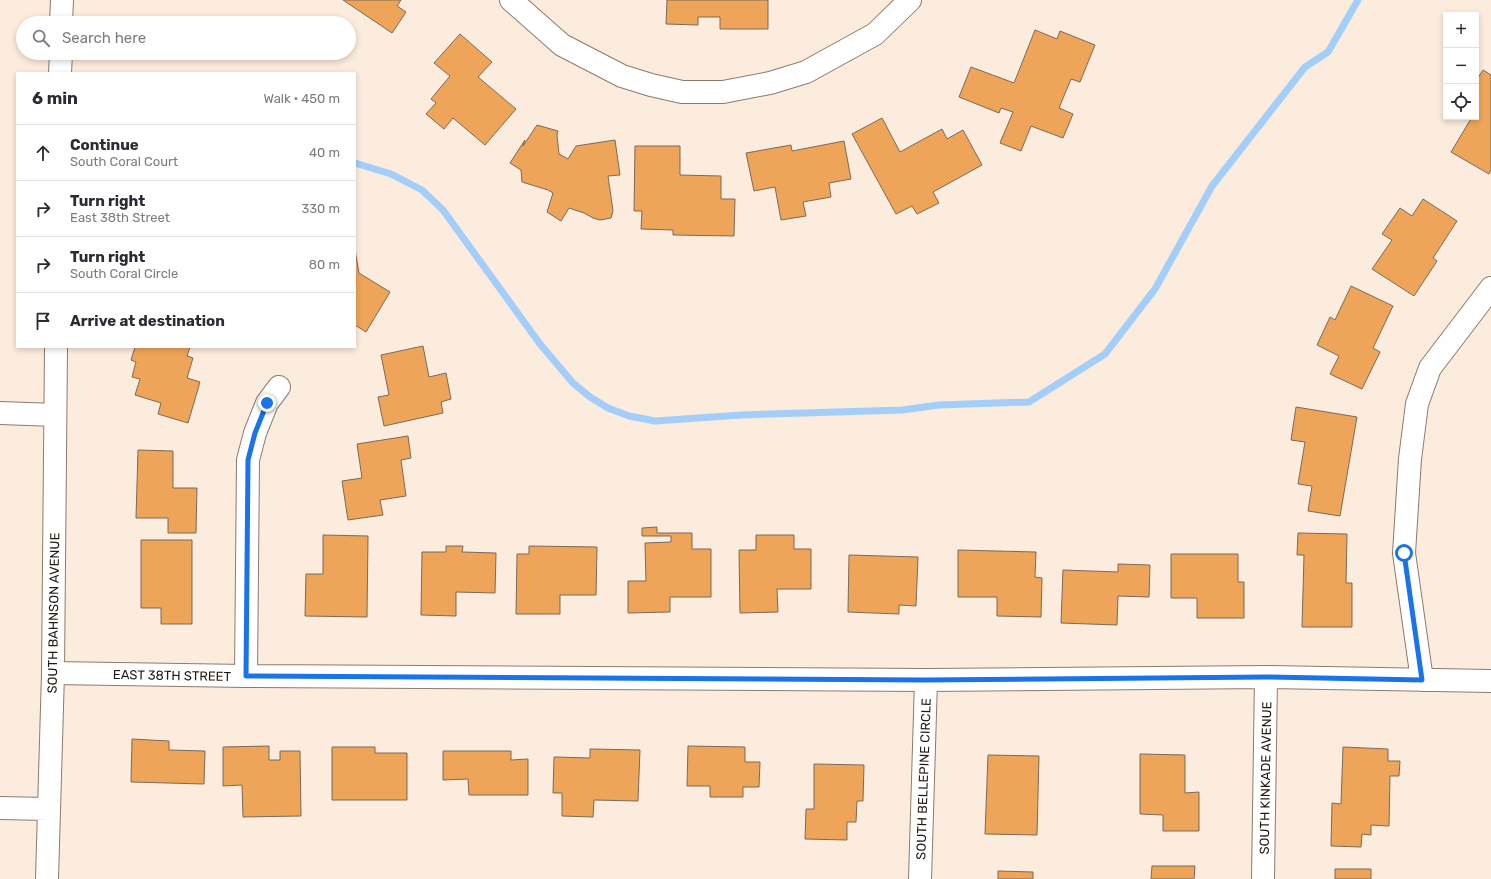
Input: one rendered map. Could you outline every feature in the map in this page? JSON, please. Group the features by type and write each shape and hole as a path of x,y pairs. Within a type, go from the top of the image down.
{"street":[{"path":"61,16 62,0"},
{"path":"511,0 562,45 622,76 651,85 682,92 723,92 770,83 806,72 875,34 910,0"},
{"path":"60,72 61,60"},
{"path":"1422,680 1404,553 1410,459 1417,404 1430,368 1491,288"},
{"name":"SOUTH BAHNSON AVENUE","path":"47,879 53,673 56,348"},
{"path":"246,676 248,460 255,433 267,403 279,387"},
{"path":"0,413 55,415"},
{"name":"EAST 38TH STREET","path":"53,673 246,676 926,680 1266,677 1491,681"},
{"name":"SOUTH KINKADE AVENUE","path":"1263,879 1266,677"},
{"name":"SOUTH BELLEPINE CIRCLE","path":"920,879 926,680"},
{"path":"0,808 48,809"}],"building":[{"path":"343,0 401,0 397,6 406,12 392,33"},
{"path":"667,0 768,0 768,29 720,29 720,17 698,17 698,25 666,24"},
{"path":"1035,30 1057,39 1060,31 1095,45 1080,82 1071,79 1059,108 1073,114 1063,138 1031,126 1021,151 1000,143 1013,112 1001,108 999,113 959,97 971,67 1014,83"},
{"path":"460,34 492,62 478,77 516,109 485,145 453,118 444,129 426,114 436,103 431,99 450,76 434,63"},
{"path":"1483,70 1491,75 1491,170 1489,174 1451,152 1470,120 1479,120 1479,76"},
{"path":"882,118 900,152 942,129 947,139 963,130 982,165 933,192 939,203 917,214 912,206 896,214 852,134"},
{"path":"537,125 558,131 559,154 568,159 576,146 615,140 620,175 608,176 613,211 611,218 600,220 569,208 561,221 547,212 553,193 522,182 521,170 510,163"},
{"path":"844,141 851,179 829,183 831,197 803,202 806,216 781,220 775,187 754,191 746,153 791,145 792,151"},
{"path":"635,146 680,146 680,175 721,176 721,199 735,199 734,236 673,235 673,230 641,229 642,211 634,211"},
{"path":"1423,199 1457,221 1433,258 1437,261 1414,296 1372,269 1392,240 1382,234 1400,208 1412,216"},
{"path":"356,256 359,273 390,292 366,332 356,326"},
{"path":"1351,286 1393,306 1373,348 1380,352 1362,389 1330,374 1339,356 1317,345 1330,317 1335,320"},
{"path":"423,346 429,377 446,373 451,399 441,402 443,413 384,426 378,397 389,395 381,355"},
{"path":"135,348 190,348 187,356 193,358 187,378 200,382 188,423 158,414 161,403 135,395 140,379 132,377 136,362 131,360"},
{"path":"1296,407 1357,417 1340,516 1308,511 1312,486 1298,484 1305,442 1291,440"},
{"path":"408,436 411,458 401,460 406,496 380,500 383,515 348,520 342,481 362,478 357,444"},
{"path":"138,450 173,451 173,488 197,488 196,533 168,533 168,518 136,518"},
{"path":"657,527 657,533 692,533 692,549 711,549 711,597 670,597 670,612 628,613 628,581 646,581 645,543 671,542 671,536 642,536 642,528"},
{"path":"1298,533 1347,534 1346,583 1352,583 1352,627 1302,627 1304,555 1297,555"},
{"path":"323,535 368,536 367,617 305,616 306,574 323,574"},
{"path":"756,535 794,535 794,549 811,549 811,589 777,589 778,612 740,613 739,550 756,550"},
{"path":"141,540 192,540 192,624 161,624 161,608 141,608"},
{"path":"446,546 463,546 462,552 496,553 495,593 456,592 456,616 421,615 422,552 446,552"},
{"path":"529,546 597,547 596,595 560,595 560,614 516,614 517,554 529,554"},
{"path":"958,550 1036,552 1035,577 1042,578 1041,617 997,616 997,597 958,597"},
{"path":"1171,554 1238,554 1238,582 1244,582 1244,618 1197,618 1197,598 1171,598"},
{"path":"849,555 918,557 916,606 899,605 899,614 848,612"},
{"path":"1118,564 1150,565 1149,597 1118,596 1117,625 1061,623 1063,570 1118,572"},
{"path":"132,739 169,741 169,750 205,751 204,784 131,782"},
{"path":"269,746 269,760 280,760 280,751 300,751 301,816 243,817 242,785 223,786 223,747"},
{"path":"688,746 745,747 745,762 760,762 759,787 743,787 743,797 710,797 710,786 687,786"},
{"path":"332,747 375,747 375,753 407,753 407,800 332,800"},
{"path":"1343,747 1388,749 1388,761 1400,761 1399,776 1390,776 1389,826 1371,825 1371,835 1362,834 1361,847 1331,846 1332,803 1341,804"},
{"path":"590,749 640,750 638,801 594,800 593,817 562,816 562,793 553,793 554,757 590,758"},
{"path":"443,751 511,751 511,760 528,759 528,795 469,795 468,779 443,780"},
{"path":"1140,754 1185,755 1185,793 1199,792 1199,831 1163,831 1163,815 1140,814"},
{"path":"988,755 1039,756 1037,835 985,834"},
{"path":"814,764 864,765 863,801 857,801 856,822 847,822 847,840 805,839 806,809 814,809"},
{"path":"1152,866 1195,866 1194,879 1151,879"},
{"path":"1335,869 1371,869 1371,879 1335,879"},
{"path":"998,871 1033,872 1033,879 998,879"}],"waterway":[{"path":"356,163 391,174 422,190 443,210 540,344 573,383 590,397 608,408 629,416 655,421 741,415 902,410 939,405 1029,402 1105,354 1155,289 1212,186 1305,67 1328,52 1358,0"}],"route":[{"path":"267,403 255,433 248,460 246,676 926,680 1266,677 1422,680 1404,553"}]}
